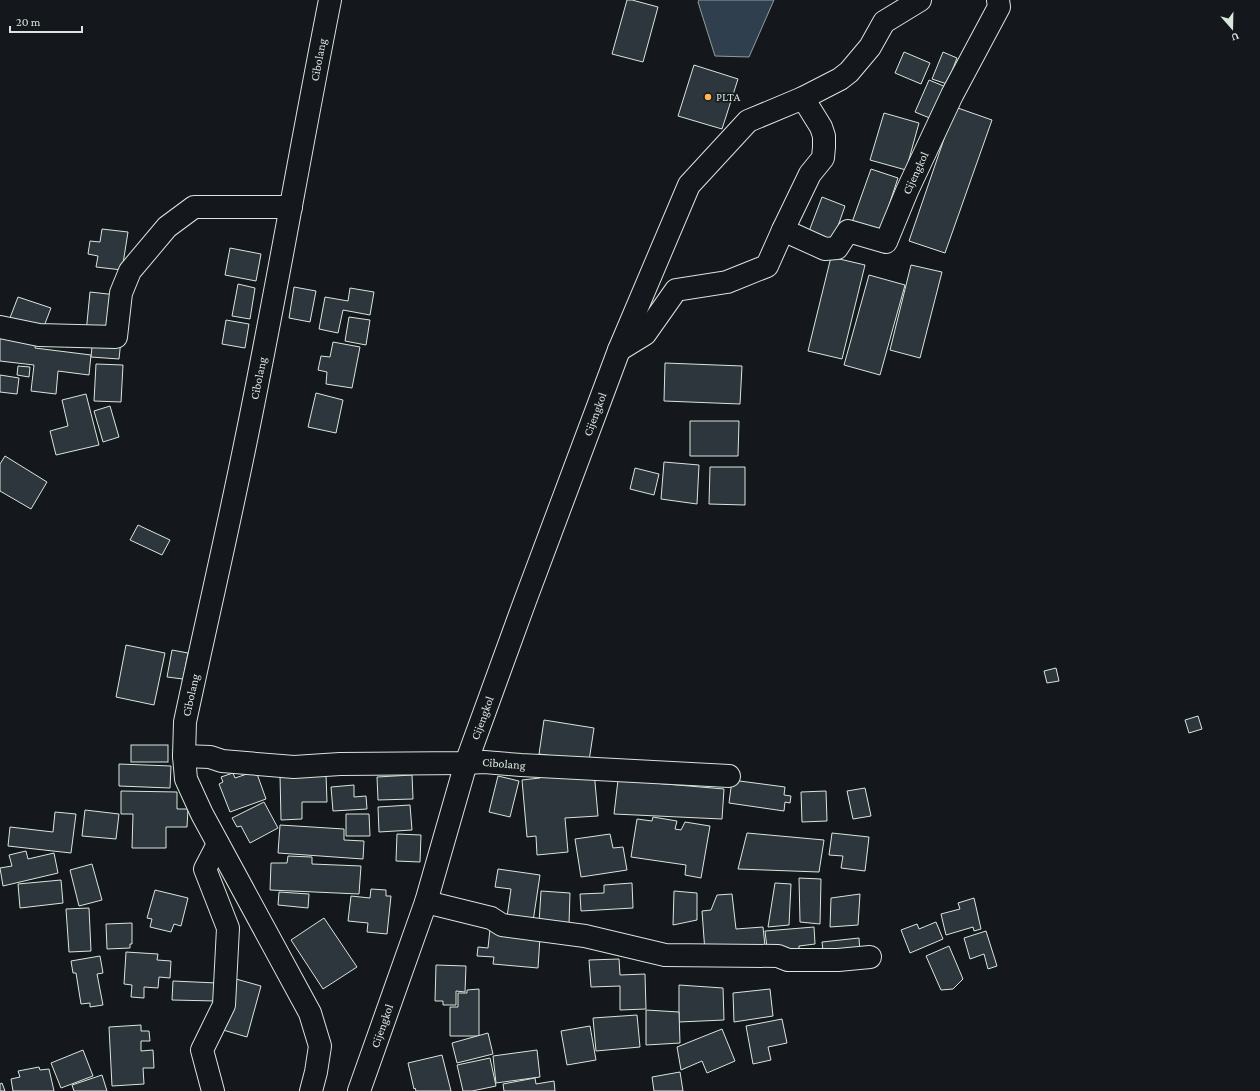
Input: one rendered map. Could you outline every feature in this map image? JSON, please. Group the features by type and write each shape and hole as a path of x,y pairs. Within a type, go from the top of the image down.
{"street":[{"name":"Cibolang","path":"311,1091 320,1046 310,1013 202,814 186,779 184,756 185,722 246,441 330,0"},
{"name":"Cijengkol","path":"359,1091 426,902 466,763 524,601 618,350 689,185 748,122 840,79 849,72 870,47 884,22 920,0"},
{"name":"Cijengkol","path":"783,230 825,250 837,248 848,231 886,242 907,190 952,95 999,7 998,0"},
{"path":"618,350 645,334 676,290 726,282 767,266 810,174 823,158 824,147 821,128 802,98"},
{"path":"0,327 39,335 116,336 121,293 130,271 167,227 194,207 291,206"},
{"name":"Cibolang","path":"184,756 210,758 222,761 294,766 490,762 729,776"},
{"path":"213,1091 202,1050 224,1005 228,928 205,869 218,844"},
{"path":"426,902 491,918 502,925 585,936 665,955 778,956 788,960 838,960 870,957"}],"water":[{"path":"699,0 774,0 749,57 715,56 698,2"}],"building":[{"path":"627,0 658,7 643,62 612,54"},
{"path":"904,52 930,63 921,84 895,73"},
{"path":"943,52 957,58 947,84 932,79"},
{"name":"PLTA","path":"694,65 738,79 722,129 678,116"},
{"path":"929,80 946,87 932,119 915,112"},
{"path":"955,107 992,120 945,253 909,241"},
{"path":"884,113 919,123 906,170 870,160"},
{"path":"871,169 898,178 878,238 850,228"},
{"path":"822,197 845,206 831,246 808,234"},
{"path":"102,229 128,232 122,270 96,267 98,256 88,254 90,241 100,242"},
{"path":"230,248 261,254 256,281 225,275"},
{"path":"831,257 865,265 842,359 808,351"},
{"path":"911,265 942,272 920,358 890,350"},
{"path":"869,275 905,285 880,375 844,365"},
{"path":"238,284 255,288 250,319 232,316"},
{"path":"294,287 316,291 310,322 289,318"},
{"path":"350,288 374,292 370,315 343,310 338,333 319,329 325,297 348,301"},
{"path":"90,292 117,295 114,335 86,333"},
{"path":"18,297 51,308 41,334 8,323"},
{"path":"349,317 370,320 366,345 345,341"},
{"path":"226,320 249,324 245,348 222,344"},
{"path":"0,333 36,337 35,348 91,355 89,375 58,371 56,394 31,391 34,365 0,361"},
{"path":"93,337 121,340 119,359 91,357"},
{"path":"333,342 360,347 352,388 326,384 327,372 318,370 321,356 330,357"},
{"path":"665,363 742,366 740,404 664,401"},
{"path":"96,364 123,365 121,402 94,401"},
{"path":"18,366 30,367 29,377 17,375"},
{"path":"0,375 19,378 17,394 0,392"},
{"path":"316,393 343,400 336,433 308,427"},
{"path":"86,394 99,445 56,455 50,431 68,426 62,400"},
{"path":"110,406 119,437 103,442 94,411"},
{"path":"690,421 739,421 738,456 690,456"},
{"path":"5,456 47,482 31,509 0,491 0,464"},
{"path":"664,462 699,465 697,504 661,499"},
{"path":"710,467 745,467 745,505 709,504"},
{"path":"635,468 659,474 654,495 630,489"},
{"path":"138,525 170,540 162,555 130,540"},
{"path":"126,645 165,653 154,705 116,697"},
{"path":"172,650 188,653 183,679 167,677"},
{"path":"1056,668 1059,681 1047,683 1044,671"},
{"path":"1198,716 1202,729 1189,733 1185,720"},
{"path":"544,720 594,728 589,761 539,754"},
{"path":"131,745 168,745 168,762 131,762"},
{"path":"119,764 171,766 170,788 119,786"},
{"path":"256,771 266,799 230,812 219,784 223,782 221,777 233,773 235,778"},
{"path":"594,771 598,816 565,818 568,852 537,855 536,836 527,837 522,780 540,778 540,772"},
{"path":"326,774 327,802 302,802 302,819 281,820 280,775"},
{"path":"412,775 413,799 378,800 377,777"},
{"path":"498,776 519,781 510,817 489,812"},
{"path":"618,780 724,789 722,819 614,814"},
{"path":"732,780 785,787 784,795 791,796 790,803 785,802 784,811 729,803"},
{"path":"354,785 354,797 366,796 367,809 333,811 331,787"},
{"path":"865,788 871,816 853,819 847,791"},
{"path":"121,791 177,792 177,809 188,809 187,827 166,827 166,848 132,848 133,814 121,814"},
{"path":"826,791 827,821 802,822 801,792"},
{"path":"264,802 278,828 250,843 241,826 237,827 232,818"},
{"path":"410,805 412,830 379,832 378,807"},
{"path":"85,810 119,814 116,839 82,836"},
{"path":"55,812 76,814 71,853 8,846 10,827 53,832"},
{"path":"346,814 369,814 370,836 346,836"},
{"path":"653,817 677,821 675,829 681,830 685,822 710,826 701,878 685,875 686,865 631,857 637,819 652,821"},
{"path":"280,825 344,829 344,840 364,841 363,859 278,853"},
{"path":"747,833 824,840 819,872 738,869"},
{"path":"832,833 869,837 865,871 841,868 843,856 829,855"},
{"path":"397,834 421,835 420,862 396,861"},
{"path":"610,834 613,848 623,847 627,870 581,877 575,839"},
{"path":"26,851 28,859 54,853 58,873 3,886 0,868 12,866 9,855"},
{"path":"288,856 312,857 312,864 361,866 359,894 270,890 271,863 287,863"},
{"path":"92,864 102,900 79,906 70,870"},
{"path":"498,869 540,875 532,928 506,924 511,889 495,887"},
{"path":"799,878 821,879 820,924 800,922"},
{"path":"61,880 63,903 20,908 18,884"},
{"path":"632,883 633,908 581,911 580,894 604,893 604,885"},
{"path":"775,883 791,884 789,925 768,927"},
{"path":"371,889 386,890 386,896 391,896 387,934 367,932 368,923 348,921 351,896 370,898"},
{"path":"155,890 188,898 181,926 174,924 171,932 150,927 152,919 147,918"},
{"path":"541,891 570,893 569,924 539,923"},
{"path":"674,891 697,893 697,920 673,925"},
{"path":"279,892 309,894 308,908 278,905"},
{"path":"732,894 736,929 763,927 765,946 705,952 702,911 711,910 717,895"},
{"path":"860,894 858,925 830,927 831,898"},
{"path":"974,898 981,929 974,931 973,927 946,935 941,914 960,909 958,903"},
{"path":"89,908 91,951 69,952 66,909"},
{"path":"324,918 357,967 323,989 291,940"},
{"path":"936,922 943,939 910,953 901,930 917,924 919,929"},
{"path":"132,923 132,944 130,944 130,948 107,949 106,924"},
{"path":"814,927 815,944 799,946 799,953 767,948 765,931"},
{"path":"490,929 540,937 538,968 493,964 494,957 477,956 478,947 488,948"},
{"path":"986,931 997,966 988,969 984,954 970,959 964,938"},
{"path":"859,938 860,954 824,960 822,942"},
{"path":"949,946 963,979 953,989 941,990 926,956"},
{"path":"126,952 158,954 157,960 171,961 170,978 159,977 158,988 144,987 144,998 131,997 132,985 124,984"},
{"path":"100,956 103,973 97,974 103,1005 90,1007 90,1003 81,1004 76,973 73,973 71,961"},
{"path":"619,959 620,975 645,974 646,1009 620,1010 620,986 591,987 589,960"},
{"path":"436,965 466,966 465,992 456,991 456,1005 443,1005 443,1001 435,1001"},
{"path":"236,979 261,986 247,1037 223,1030"},
{"path":"173,981 217,983 216,1001 172,1000"},
{"path":"679,985 723,988 724,1020 679,1022"},
{"path":"479,989 479,1036 450,1036 450,1007 458,1007 458,993 467,993 467,990"},
{"path":"770,989 773,1016 734,1022 733,993"},
{"path":"646,1010 679,1012 680,1043 646,1045"},
{"path":"637,1015 640,1047 596,1051 593,1018"},
{"path":"782,1019 787,1043 768,1047 771,1060 753,1064 746,1026"},
{"path":"141,1025 141,1031 149,1031 150,1041 141,1041 141,1051 153,1050 154,1068 143,1068 144,1084 112,1086 109,1027"},
{"path":"590,1026 596,1060 567,1065 561,1031"},
{"path":"722,1029 735,1061 707,1073 702,1061 681,1070 677,1047"},
{"path":"488,1033 493,1054 457,1063 452,1043"},
{"path":"83,1050 93,1076 61,1088 51,1063"},
{"path":"537,1050 540,1077 496,1083 493,1056"},
{"path":"442,1055 451,1091 416,1091 415,1088 414,1089 408,1063"},
{"path":"490,1058 496,1086 472,1091 463,1091 457,1065"},
{"path":"39,1067 40,1070 49,1069 54,1091 13,1091 11,1079 20,1077 18,1071"},
{"path":"680,1072 683,1091 654,1091 652,1077"},
{"path":"102,1075 107,1091 74,1091 72,1085"},
{"path":"535,1078 536,1084 554,1081 555,1091 504,1091 503,1084"},
{"path":"2,1083 5,1091 0,1091 0,1084"}],"place":[{"name":"PLTA","path":"708,97"}]}
